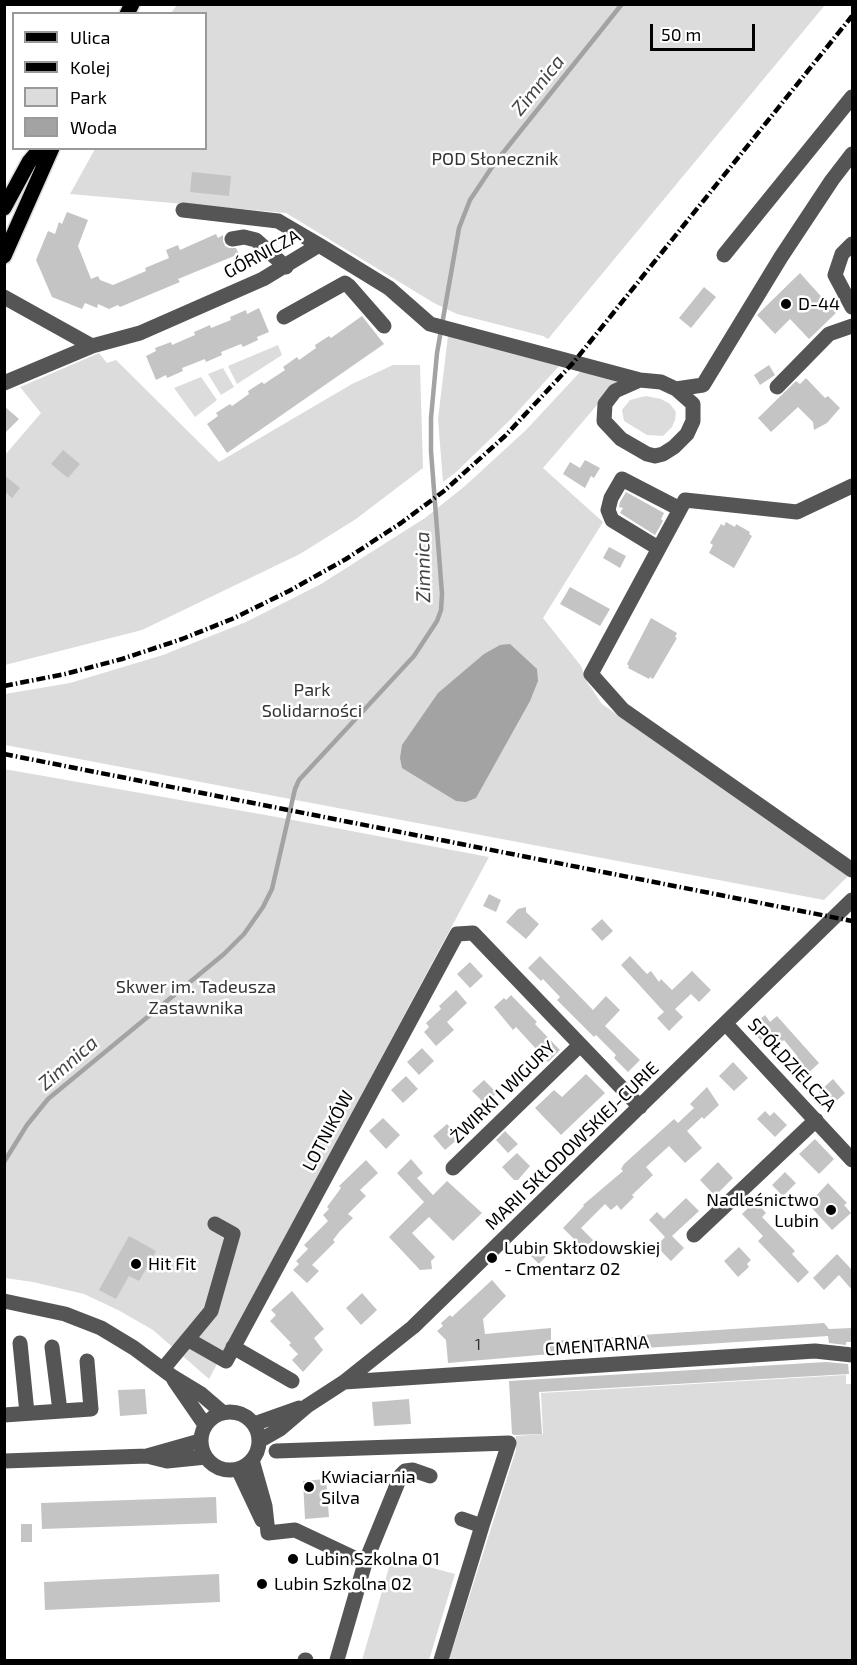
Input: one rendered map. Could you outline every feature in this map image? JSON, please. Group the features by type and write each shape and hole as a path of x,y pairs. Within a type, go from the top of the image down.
{"main road":[{"path":"4,208 29,162 39,150"},
{"path":"4,256 51,150"}],"street":[{"path":"724,255 852,97"},
{"path":"693,404 676,388 661,381 640,380 615,391 605,404 604,421 621,439 655,456 674,447 687,434 693,421 693,404 703,385 781,257 832,180 852,155"},
{"path":"183,210 278,221 319,245"},
{"path":"232,239 244,237 256,240 286,267"},
{"path":"852,244 842,254 835,275 852,307"},
{"name":"GÓRNICZA","path":"4,383 92,346 140,333 263,279 319,245 389,288 430,324 640,380"},
{"path":"284,317 345,284 384,326"},
{"path":"365,303 389,288"},
{"path":"4,297 92,346"},
{"path":"777,387 829,334 852,326"},
{"path":"676,388 703,385"},
{"path":"658,548 612,520 608,510 611,498 622,479 680,509"},
{"path":"852,486 797,513 685,500 591,674 623,710 852,870"},
{"name":"MARII SKŁODOWSKIEJ-CURIE","path":"259,1441 280,1429 308,1406 344,1382 413,1327 852,900"},
{"name":"LOTNIKÓW","path":"230,1354 457,933 473,933"},
{"name":"ŻWIRKI I WIGURY","path":"473,933 640,1107"},
{"name":"SPÓŁDZIELCZA","path":"726,1024 852,1160"},
{"name":"ŻWIRKI I WIGURY","path":"453,1168 580,1045"},
{"path":"694,1235 816,1120"},
{"path":"168,1373 211,1311 233,1234 215,1224"},
{"path":"4,1301 64,1314 101,1328 201,1394 222,1412"},
{"path":"189,1340 230,1354 292,1381"},
{"path":"20,1342 27,1413"},
{"path":"52,1347 60,1411"},
{"name":"CMENTARNA","path":"344,1382 815,1351 852,1355"},
{"path":"4,1415 91,1409 87,1361"},
{"path":"168,1373 205,1425"},
{"name":"MARII SKŁODOWSKIEJ-CURIE","path":"254,1424 308,1406"},
{"path":"222,1412 234,1412 245,1416 254,1424 259,1441 252,1460 238,1469 226,1470 214,1466 206,1457 200,1441 205,1425 212,1417 222,1412"},
{"path":"4,1461 147,1456 200,1441"},
{"path":"276,1451 509,1443 441,1660"},
{"path":"147,1456 167,1461 206,1457"},
{"path":"252,1460 265,1506 267,1530"},
{"path":"238,1469 267,1530"},
{"path":"337,1660 365,1563 401,1474 413,1470 430,1476"},
{"path":"462,1519 482,1526"},
{"path":"267,1530 295,1530 365,1563"}],"green space":[{"name":"POD Słonecznik","path":"177,5 825,5 548,339 457,314 434,303 286,213 70,194 94,150 207,150 207,12 172,12"},
{"path":"448,336 559,366 511,419 443,482 438,419"},
{"path":"278,345 282,355 237,384 228,366"},
{"path":"99,353 107,363 116,360 219,462 352,384 393,365 420,365 423,468 356,519 300,554 142,630 5,665 5,455 41,413 20,387"},
{"path":"223,368 234,387 221,395 208,374"},
{"name":"Park Solidarności","path":"581,371 621,377 543,468 603,522 543,618 581,666 587,682 602,704 849,875 824,900 5,745 5,694 70,683 163,655 246,622 321,584 425,518 465,486 526,430"},
{"path":"201,377 217,400 195,417 174,388"},
{"path":"646,396 661,399 670,404 676,412 672,427 663,436 647,435 624,421 622,410 630,400"},
{"name":"Skwer im. Tadeusza Zastawnika","path":"4,769 489,857 209,1379 153,1330 120,1311 84,1294 5,1278"},
{"path":"846,1375 846,1384 852,1384 852,1660 449,1660 516,1450 516,1436 543,1434 541,1393"},
{"path":"392,1557 455,1574 429,1660 362,1660"}],"water":[{"path":"510,644 537,669 538,681 530,701 476,798 466,802 456,801 402,768 400,758 402,745 438,693 484,654 500,645"}],"building":[{"path":"192,172 231,176 229,196 190,192"},
{"path":"67,212 88,220 78,246 91,279 98,276 100,280 113,285 169,258 166,250 178,245 180,250 216,234 218,238 223,235 225,246 236,248 239,254 178,279 180,282 120,307 118,305 109,309 98,304 97,308 85,303 82,309 52,297 36,260 48,231 55,234 59,222 62,224"},
{"path":"800,273 836,313 809,339 790,319 775,334 757,315"},
{"path":"704,287 716,297 691,328 679,318"},
{"path":"259,308 269,332 257,337 258,340 243,347 241,344 221,352 222,355 206,362 205,359 182,368 183,371 167,378 166,375 156,380 146,356 156,351 155,348 171,342 172,345 195,335 194,332 210,325 211,328 231,320 230,317 246,310 247,314"},
{"path":"362,316 384,344 227,453 207,424 218,416 216,413 230,404 232,406 249,394 248,391 262,382 264,384 285,370 283,367 297,357 299,360 316,348 315,345 329,336 331,338"},
{"path":"769,365 775,375 760,385 754,375"},
{"path":"806,378 825,398 828,396 840,408 827,423 814,430 813,422 798,407 771,432 758,418 796,381 800,384"},
{"path":"4,406 19,419 4,434"},
{"path":"63,450 80,464 68,478 51,464"},
{"path":"585,460 600,468 594,478 591,476 585,488 563,474 570,462 580,468"},
{"path":"4,475 20,488 12,498 4,491"},
{"path":"626,492 664,513 661,519 663,521 655,535 620,513 623,508 619,507 620,502"},
{"path":"726,522 735,527 736,524 750,532 752,536 734,568 709,553 713,545 710,543 721,524 724,526"},
{"path":"609,547 626,556 620,568 603,558"},
{"path":"570,587 610,609 600,626 560,604"},
{"path":"651,618 677,633 675,637 677,638 653,679 650,677 649,679 628,668 627,664"},
{"path":"489,894 501,900 496,912 483,906"},
{"path":"526,907 526,912 539,924 526,939 506,922 518,909"},
{"path":"602,919 613,931 602,941 591,929"},
{"path":"540,956 593,1010 606,996 620,1010 605,1026 640,1060 628,1072 614,1058 616,1055 596,1035 594,1037 557,1000 560,997 543,979 541,981 528,968"},
{"path":"630,956 647,974 651,971 659,982 661,979 672,990 692,971 711,990 699,1002 691,994 675,1009 683,1017 669,1031 657,1018 664,1012 621,965"},
{"path":"470,962 483,976 470,988 457,974"},
{"path":"456,990 467,1003 447,1022 454,1030 436,1046 424,1032 429,1027 426,1023 441,1009 439,1006"},
{"path":"511,995 560,1050 548,1062 516,1027 513,1030 494,1007"},
{"path":"765,1015 770,1022 777,1016 819,1063 805,1076 792,1062 798,1057 784,1040 778,1045 772,1038 764,1044 750,1028"},
{"path":"422,1048 434,1061 419,1075 407,1062"},
{"path":"733,1062 748,1078 734,1091 719,1076"},
{"path":"586,1074 605,1093 561,1135 535,1108 554,1090 562,1097"},
{"path":"406,1076 418,1089 403,1103 391,1090"},
{"path":"833,1079 845,1093 832,1105 819,1092"},
{"path":"484,1080 497,1093 485,1104 472,1091"},
{"path":"707,1087 719,1105 687,1131 702,1148 685,1163 669,1146 646,1167 653,1175 632,1195 634,1197 621,1210 617,1205 611,1210 605,1204 581,1228 593,1240 584,1249 563,1228 583,1205 623,1171 621,1169 624,1164 674,1119 678,1123 694,1108 690,1104"},
{"path":"765,1111 770,1116 774,1112 787,1125 775,1137 757,1119"},
{"path":"383,1118 400,1135 386,1149 369,1131"},
{"path":"447,1124 459,1138 445,1150 433,1136"},
{"path":"505,1131 518,1144 508,1153 496,1140"},
{"path":"815,1139 834,1159 819,1174 799,1154"},
{"path":"517,1153 530,1166 518,1180 514,1180 502,1167"},
{"path":"411,1159 423,1173 417,1178 433,1195 447,1181 482,1213 453,1241 429,1217 412,1233 435,1257 431,1261 432,1269 420,1270 389,1237 424,1202 397,1173"},
{"path":"366,1160 378,1173 360,1190 366,1196 348,1214 353,1218 333,1240 335,1242 312,1265 319,1271 307,1283 293,1270 299,1264 296,1261 308,1249 304,1245 328,1221 323,1215 341,1188 339,1186"},
{"path":"718,1162 733,1178 715,1196 700,1180"},
{"path":"785,1172 796,1183 783,1196 772,1185"},
{"name":"Nadleśnictwo Lubin","path":"828,1183 847,1203 844,1205 851,1213 832,1230 810,1206"},
{"path":"686,1198 699,1211 672,1236 684,1248 671,1261 656,1246 665,1237 649,1220 657,1212 664,1219"},
{"path":"755,1201 766,1213 762,1217 795,1251 792,1254 809,1272 798,1283 758,1241 763,1236 742,1214"},
{"path":"129,1236 156,1251 139,1281 129,1276 116,1299 99,1290"},
{"path":"540,1244 549,1253 539,1264 530,1255"},
{"path":"739,1247 751,1260 747,1264 749,1267 738,1277 724,1261"},
{"path":"837,1254 852,1270 852,1290 839,1275 824,1290 813,1278"},
{"path":"492,1280 506,1296 483,1319 485,1334 551,1328 551,1341 824,1323 829,1329 852,1328 852,1342 846,1342 846,1345 829,1343 828,1336 448,1363 446,1340 437,1331 443,1326 441,1323 450,1315 452,1317"},
{"path":"292,1291 324,1329 314,1338 323,1350 303,1372 292,1360 298,1354 289,1345 291,1343 270,1321 276,1315 271,1310"},
{"path":"362,1293 377,1310 361,1325 346,1308"},
{"path":"826,1362 848,1364 849,1374 539,1392 542,1434 512,1434 509,1381"},
{"path":"145,1389 147,1414 120,1416 118,1390"},
{"path":"409,1399 411,1424 374,1426 372,1402"},
{"path":"326,1479 329,1517 305,1519 303,1481"},
{"path":"216,1497 217,1523 42,1529 41,1503"},
{"path":"21,1524 32,1524 32,1542 21,1542"},
{"path":"219,1574 220,1602 45,1610 44,1582"}],"waterway":[{"name":"Zimnica","path":"4,1162 27,1125 48,1099 224,954 244,934 263,907 272,889 299,780 414,656 437,621 441,610 442,594 431,451 431,418 437,353 459,228 470,200 494,164 622,4"}],"railway":[{"path":"4,686 65,674 122,659 232,619 346,559 444,491 505,436 573,363 852,16"},
{"path":"4,754 852,921"}],"place":[{"name":"D-44","path":"786,304"},
{"name":"Nadleśnictwo Lubin","path":"831,1210"},
{"name":"Lubin Skłodowskiej - Cmentarz 02","path":"492,1258"},
{"name":"Hit Fit","path":"136,1264"},
{"name":"Kwiaciarnia Silva","path":"309,1487"},
{"name":"Lubin Szkolna 01","path":"293,1559"},
{"name":"Lubin Szkolna 02","path":"262,1584"}]}
